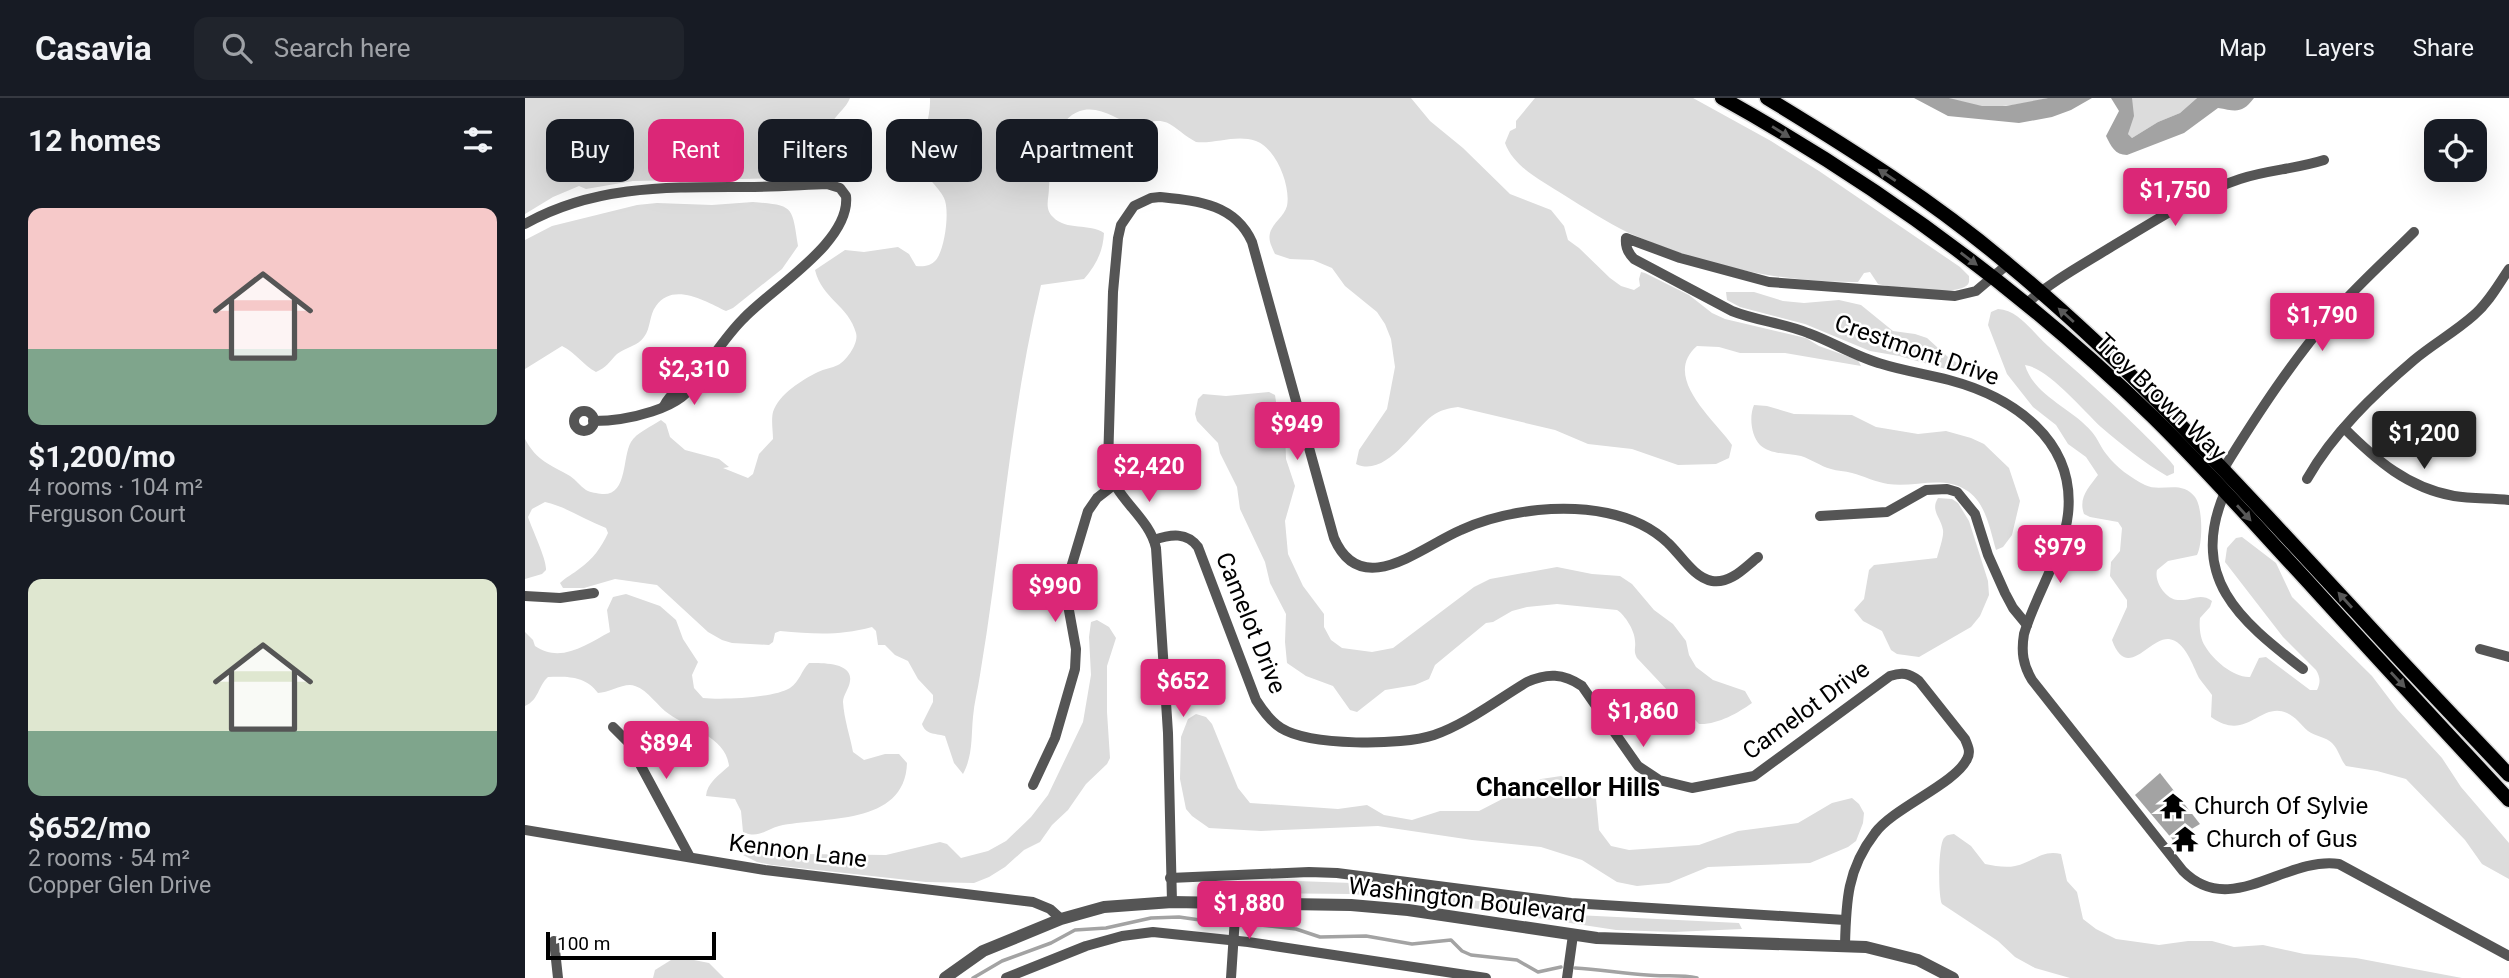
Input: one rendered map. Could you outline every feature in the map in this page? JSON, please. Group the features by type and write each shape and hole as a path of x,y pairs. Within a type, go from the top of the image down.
{"main road":[{"name":"Troy Brown Way","path":"1722,98 1769,124 1882,195 2026,304 2152,417 2225,492 2509,800"},
{"name":"Troy Brown Way","path":"1767,98 1828,135 1921,198 2041,291 2131,374 2224,468 2509,775"}],"street":[{"path":"2026,304 2041,291 2145,227 2205,194 2242,178 2298,168 2324,160"},
{"path":"525,224 566,204 601,194 636,189 820,184 840,188 846,196 842,220 831,241 751,310 727,337 696,378 692,388 674,402 635,416 593,421"},
{"path":"1172,902 1168,733 1154,540 1115,484 1108,466 1113,292 1118,238 1121,225 1134,206 1151,198 1170,198 1226,211 1240,221 1248,234 1334,538 1338,548 1352,562 1371,568 1388,566 1476,524 1521,512 1554,509 1597,512 1637,522 1658,534 1703,577 1714,581 1730,579 1758,557"},
{"path":"2224,468 2271,395 2328,320 2364,280 2414,232"},
{"name":"Crestmont Drive","path":"2008,264 1976,291 1955,296 1783,284 1727,272 1626,238 1628,250 1634,258 1732,311 1811,334 1878,363 1952,380 1973,388 2007,404 2036,427 2052,446 2064,467 2068,513 2063,535 2027,625 2023,658 2032,680 2183,872 2196,883 2212,890 2228,890 2315,865 2339,864 2509,956"},
{"path":"2307,479 2344,428 2408,366 2475,314 2509,269"},
{"path":"2344,428 2384,466 2416,484 2453,496 2509,500"},
{"path":"1033,785 1048,755 1075,669 1076,649 1066,594 1070,571 1088,511 1097,498 1115,484"},
{"path":"1820,516 1888,512 1926,490 1947,489 1957,492 1975,514 1988,555 2005,593 2027,625"},
{"path":"2225,492 2216,512 2212,536 2218,581 2229,601 2275,648 2302,669"},
{"name":"Camelot Drive","path":"1154,540 1179,535 1187,537 1198,547 1257,700 1279,727 1301,736 1387,743 1420,739 1449,729 1527,682 1540,676 1552,675 1574,680 1582,686 1630,757 1648,774 1671,785 1703,787 1754,776 1889,676 1906,673 1913,676 1965,739 1969,746 1968,759 1956,772 1875,831 1851,878 1846,896 1845,945"},
{"path":"525,596 560,598 594,593"},
{"path":"2480,649 2509,657"},
{"path":"613,727 628,742 689,857"},
{"name":"Kennon Lane","path":"525,830 765,870 1033,902 1050,909 1061,919"},
{"name":"Washington Boulevard","path":"1170,877 1283,872 1337,873 1571,903 1845,920"},
{"name":"Washington Boulevard","path":"945,978 983,951 1061,919 1104,907 1172,902 1381,907 1573,935 1658,941 1845,945 1900,954 1935,967 1953,978"},
{"path":"1231,978 1236,902"},
{"path":"1006,978 1086,946 1122,936 1164,932 1486,978"},
{"path":"1567,978 1573,935"},
{"path":"554,941 558,978"}],"shaded area":[{"path":"525,98 850,98 835,119 758,119 758,178 744,179 744,119 648,119 648,181 634,181 634,119 546,119 546,182 627,182 586,189 579,186 553,197 525,214"},
{"path":"930,98 1411,98 1430,121 1463,148 1510,194 1551,210 1564,226 1568,240 1621,286 1634,290 1640,286 1641,272 1645,273 1689,295 1712,313 1725,319 1806,338 1819,346 1858,360 1861,366 1785,353 1740,353 1719,347 1697,346 1687,358 1685,371 1688,384 1704,411 1732,445 1729,458 1716,464 1678,465 1632,449 1588,444 1555,430 1458,407 1432,416 1388,459 1367,467 1356,464 1359,450 1387,409 1395,367 1391,339 1377,312 1345,286 1332,268 1313,260 1290,259 1275,254 1270,233 1286,210 1288,198 1281,169 1270,151 1249,139 1196,142 1158,119 1120,119 1091,110 1076,113 1067,119 996,119 996,182 1049,182 1048,207 1053,217 1064,224 1092,228 1104,233 1098,258 1084,279 1041,285 1021,382 970,753 963,774 954,763 945,736 928,732 922,724 933,702 933,695 918,679 908,661 895,655 885,645 878,645 876,631 872,627 826,634 780,631 775,633 773,642 769,645 732,643 708,632 657,585 615,579 584,588 563,588 560,583 592,557 608,533 606,528 545,502 532,509 528,517 546,570 542,574 525,579 525,439 539,457 550,465 570,476 586,490 602,494 616,489 620,482 633,439 661,420 666,424 670,437 685,450 719,459 729,467 723,468 748,478 753,474 759,454 773,439 773,412 780,399 805,379 841,363 856,342 853,324 823,288 815,270 845,250 864,252 898,247 909,254 916,266 932,264 939,255 944,239 947,211 944,198 933,182 982,182 982,119 928,119"},
{"path":"1535,98 1693,98 1819,171 1960,267 1969,276 1969,283 1959,289 1936,291 1878,284 1870,272 1864,273 1858,282 1770,275 1712,263 1629,233 1538,179 1522,167 1509,152 1505,143 1510,131 1516,128 1516,121"},
{"path":"1914,98 1949,98 1982,106 2006,106 2048,98 2092,98 2052,117 2019,123 1948,116"},
{"path":"1949,98 2048,98 2011,105 1986,106"},
{"path":"2111,98 2132,98 2134,116 2128,134 2132,138 2158,122 2180,113 2197,98 2254,98 2246,107 2238,110 2218,108 2184,133 2123,155 2116,152 2106,136 2119,111"},
{"path":"2132,98 2197,98 2180,113 2158,122 2132,138 2128,134"},
{"path":"753,202 789,210 798,246 782,269 733,308 726,311 690,296 671,295 656,306 641,340 617,354 596,372 562,346 525,369 525,240 552,226 637,205"},
{"path":"1726,292 1754,292 1783,301 1804,303 1839,300 1861,305 1893,331 1927,338 1965,368 1968,375 1870,351 1805,324 1740,307 1727,300"},
{"path":"1998,309 2013,313 2111,402 2170,461 2174,466 2174,473 2167,476 2141,459 2101,427 2054,381 2025,365 2036,385 2084,424 2115,464 2145,485 2158,488 2177,487 2195,497 2200,509 2201,526 2197,555 2168,561 2157,570 2157,579 2161,589 2173,599 2204,597 2212,601 2200,618 2200,625 2203,643 2213,657 2237,675 2250,677 2259,658 2266,657 2310,690 2317,690 2319,684 2316,670 2283,637 2225,562 2227,548 2236,538 2242,537 2276,563 2292,597 2372,676 2397,709 2442,758 2461,787 2509,843 2509,879 2482,864 2465,840 2406,779 2346,766 2332,743 2308,731 2287,713 2269,712 2234,726 2223,724 2211,717 2212,695 2199,678 2184,649 2175,641 2161,640 2131,658 2118,652 2112,640 2127,607 2127,600 2110,576 2111,562 2120,551 2122,528 2118,522 2084,514 2083,498 2098,475 2086,457 2068,444 2056,425 2033,407 2007,374 1988,325 1991,312"},
{"path":"1269,392 1275,395 1278,415 1285,432 1286,459 1295,486 1285,521 1288,554 1303,586 1324,614 1324,627 1331,640 1342,648 1372,652 1393,648 1474,587 1490,579 1557,567 1620,576 1632,584 1654,610 1673,624 1686,641 1689,655 1696,667 1713,680 1745,691 1752,703 1720,720 1699,724 1637,658 1633,633 1620,612 1557,604 1512,611 1486,623 1435,665 1429,679 1415,685 1385,690 1357,712 1350,710 1333,686 1306,676 1287,663 1286,614 1270,583 1265,562 1240,509 1237,487 1220,453 1218,443 1197,421 1195,414 1198,399 1203,394 1226,396"},
{"path":"1754,405 1794,414 1852,415 1876,427 1918,434 1946,431 1984,444 2009,468 2020,501 2012,535 2003,547 1996,550 1983,509 1973,495 1957,486 1947,483 1883,483 1833,470 1801,456 1764,448 1753,431"},
{"path":"1938,498 1952,499 1958,503 1969,521 1988,581 1989,595 1980,616 1971,627 1919,657 1897,654 1891,650 1882,631 1863,621 1854,610 1864,599 1869,570 1874,565 1937,558 1943,533 1935,507"},
{"path":"626,594 660,606 676,620 683,639 698,662 692,675 694,688 703,698 748,698 782,691 793,685 809,663 835,665 847,670 850,681 843,702 853,752 864,760 885,754 899,754 907,763 903,784 892,798 877,808 858,815 779,826 757,834 748,834 743,832 741,811 735,799 706,796 711,783 729,766 721,748 706,735 669,714 640,688 627,685 598,693 582,680 548,677 533,700 525,706 525,632 535,646 545,651 564,653 574,650 610,632 607,610 613,597"},
{"path":"1097,620 1109,627 1116,638 1107,666 1110,758 1040,842 1024,850 1005,867 974,883 926,882 772,865 743,855 762,850 804,854 886,855 940,842 947,844 961,858 988,851 1006,841 1031,817 1048,795 1083,722 1091,675 1091,622"},
{"path":"1196,714 1206,717 1212,724 1238,788 1250,803 1338,809 1367,805 1384,815 1412,820 1440,811 1479,811 1541,779 1561,776 1580,784 1596,798 1599,830 1611,846 1629,850 1699,845 1738,831 1798,823 1832,803 1852,798 1864,813 1863,823 1856,841 1810,863 1708,867 1669,883 1637,886 1617,882 1582,860 1541,847 1378,826 1261,831 1209,828 1186,809 1180,779 1181,737 1188,719"},
{"path":"2160,773 2200,824 2173,840 2135,795"},
{"path":"1954,834 1971,846 1985,864 1989,865 2012,867 2048,853 2061,854 2067,881 2077,892 2083,919 2116,939 2159,945 2212,941 2234,947 2263,945 2304,954 2356,958 2462,978 2070,978 2035,968 2015,957 1998,941 1942,904 1939,882 1942,843 1948,835"},
{"path":"1297,881 1352,883 1576,915 1739,923 1742,929 1674,932 1616,930 1440,903 1353,894 1240,893 1234,888"},
{"path":"689,959 709,963 724,978 653,978 655,970 671,960"}],"waterway":[{"path":"973,978 1002,961 1051,943 1075,930 1106,928 1151,918 1179,917 1228,924"},
{"path":"1242,923 1296,929 1320,937 1366,936 1412,944 1451,940 1462,951 1471,955 1517,960 1538,972 1561,967"},
{"path":"1575,968 1697,978"}],"place":[{"name":"Church Of Sylvie","path":"2173,806"},
{"name":"Church of Gus","path":"2185,839"}],"district":[{"name":"Chancellor Hills","path":"1568,787"}]}
